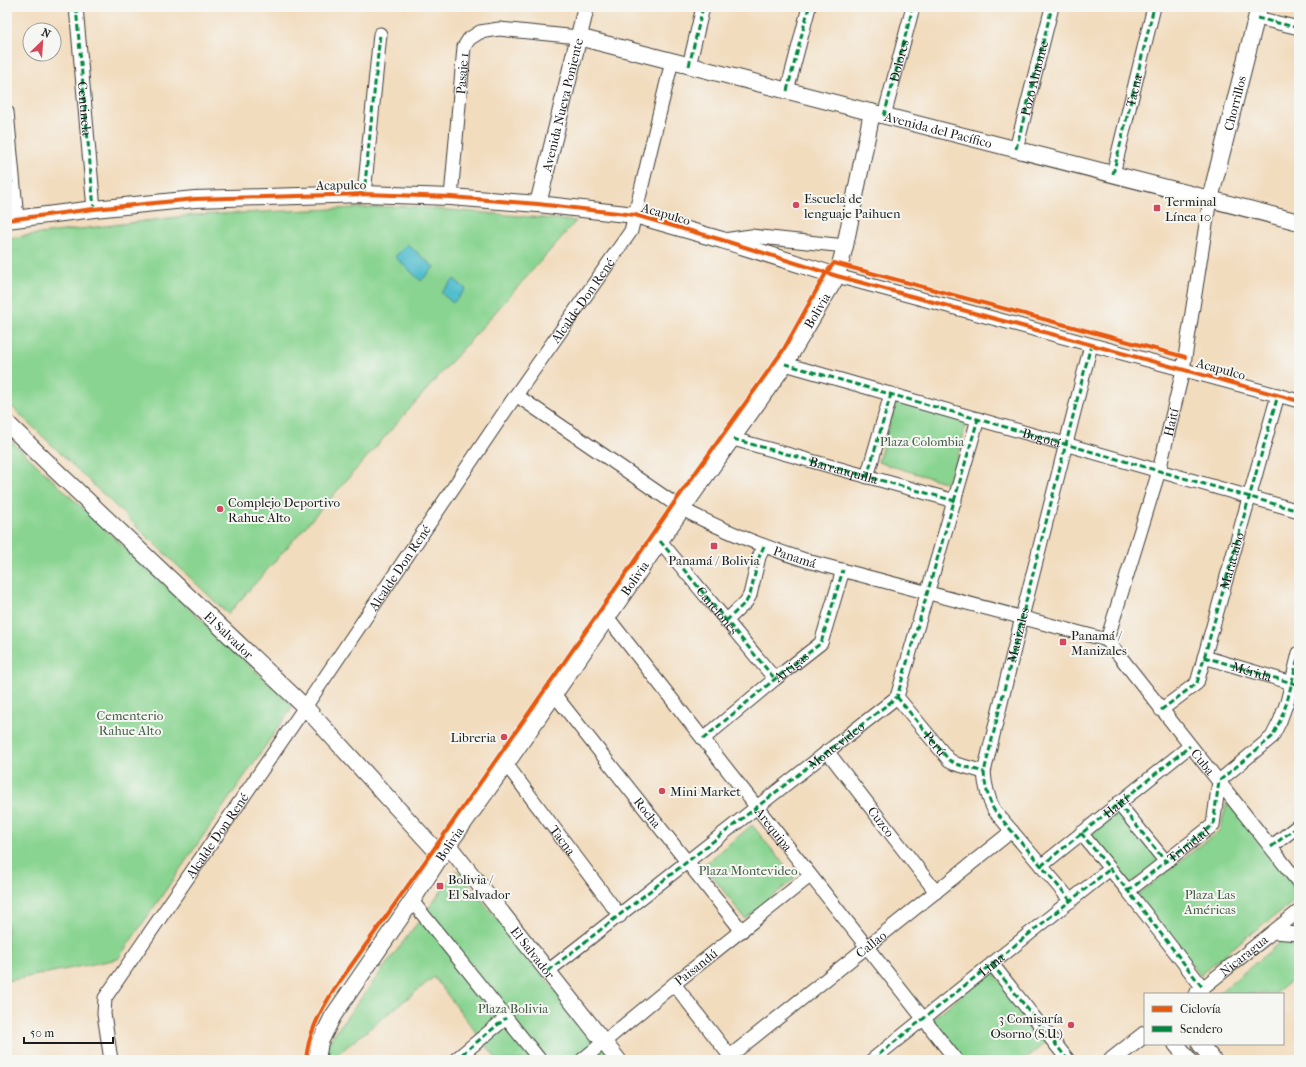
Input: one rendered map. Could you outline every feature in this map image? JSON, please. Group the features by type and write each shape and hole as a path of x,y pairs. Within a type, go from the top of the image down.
{"street":[{"name":"Centinela","path":"76,7 94,209"},
{"name":"Avenida Nueva Poniente","path":"538,204 586,7"},
{"path":"689,66 703,7"},
{"path":"787,91 809,7"},
{"name":"Dolores","path":"878,114 913,7"},
{"name":"Pozo Almonte","path":"1016,149 1052,7"},
{"name":"Tacna","path":"1112,174 1154,7"},
{"path":"1258,12 1299,28"},
{"name":"Chorrillos","path":"1210,199 1258,12"},
{"name":"Pasaje 1","path":"451,197 464,47 469,39 480,32 500,29 578,37"},
{"path":"364,194 380,34"},
{"name":"Avenida del Pacífico","path":"578,37 1299,222"},
{"name":"Alcalde Don René","path":"111,1060 104,1014 105,998 305,708 516,395 631,231 672,61"},
{"path":"7,112 12,220"},
{"name":"Bolivia","path":"318,1060 320,1042 333,1016 412,901 444,851 682,509 785,364 837,276 878,114"},
{"name":"Acapulco","path":"12,220 94,209 195,200 364,194 451,197 538,204 635,215 722,240 837,276 1299,401"},
{"name":"Haití","path":"1107,640 1159,471 1183,370 1210,199"},
{"name":"Acapulco","path":"722,240 751,236 845,246"},
{"name":"Manizales","path":"1071,901 1000,817 990,802 984,772 1090,345"},
{"name":"Bogotá","path":"785,364 1299,510"},
{"path":"867,476 891,394"},
{"name":"Panamá","path":"516,395 682,509 726,531 811,562 1107,640"},
{"name":"Maracaibo","path":"1161,710 1197,683 1278,395"},
{"path":"897,697 978,419"},
{"name":"El Salvador","path":"7,423 52,468 305,708 444,851 548,972 618,1060"},
{"name":"Barranquilla","path":"733,439 955,501"},
{"name":"Canelones","path":"660,541 775,679"},
{"path":"726,621 746,602 750,595 759,556 764,546"},
{"name":"Artigas","path":"703,739 821,643 843,570"},
{"name":"Arequipa","path":"607,617 956,1060"},
{"name":"Cuba","path":"1107,640 1299,884"},
{"path":"1219,781 1272,737 1295,684 1299,653"},
{"name":"Mérida","path":"1204,658 1295,684"},
{"name":"Rocha","path":"554,694 742,931"},
{"name":"Montevideo","path":"548,972 897,697"},
{"name":"Perú","path":"897,697 949,760 956,764 984,772"},
{"name":"Haití","path":"1041,866 1190,746"},
{"name":"Cuzco","path":"827,751 936,892"},
{"name":"Tacna","path":"506,764 620,916"},
{"name":"Trinidad","path":"1128,891 1213,825 1219,781"},
{"path":"1118,804 1166,862"},
{"path":"1271,847 1299,825"},
{"name":"Callao","path":"732,1058 867,947 1012,831"},
{"path":"1081,833 1128,891 1199,991"},
{"name":"Lima","path":"872,1060 1110,869"},
{"name":"Paisandú","path":"582,1060 674,984 810,876"},
{"path":"412,901 540,1060"},
{"name":"Nicaragua","path":"1199,991 1299,911"},
{"name":"Nicaragua","path":"1273,932 1299,934"},
{"path":"992,964 1068,1060"},
{"path":"674,984 732,1058"},
{"path":"455,1060 506,1018"},
{"path":"1112,1060 1144,1035"},
{"path":"1177,1045 1189,1060"},
{"path":"1201,1045 1213,1060"}],"green space":[{"name":"Complejo Deportivo Rahue Alto","path":"404,206 576,221 228,614 7,402 7,238 194,215"},
{"name":"Plaza Colombia","path":"897,399 967,421 951,484 878,462"},
{"name":"Cementerio Rahue Alto","path":"7,437 293,706 118,959 7,981"},
{"name":"Plaza Las Américas","path":"1227,802 1299,891 1299,898 1250,934 1200,975 1137,895 1220,830"},
{"path":"1117,808 1161,860 1128,886 1086,833"},
{"name":"Plaza Montevideo","path":"752,825 795,878 745,919 704,865"},
{"name":"Plaza Bolivia","path":"457,870 612,1060 497,1060 434,977 334,1057 335,1060 324,1060 326,1045"},
{"path":"1283,940 1299,941 1299,975 1276,993 1219,993"},
{"path":"992,971 1048,1041 1024,1060 963,1060 931,1020"}],"water":[{"path":"407,244 434,267 421,281 395,257"},
{"path":"454,279 466,289 453,303 441,293"}],"marked path":[{"path":"76,7 94,209"},
{"path":"689,66 703,7"},
{"path":"787,91 809,7"},
{"path":"884,116 913,7"},
{"path":"1016,149 1052,7"},
{"path":"1113,174 1154,7"},
{"path":"1257,18 1299,28"},
{"path":"364,194 380,34"},
{"path":"7,181 13,182"},
{"path":"1071,901 994,810 987,792 984,772 1091,345"},
{"path":"785,364 1299,511"},
{"path":"867,477 891,394"},
{"path":"1161,710 1197,683 1278,395"},
{"path":"548,971 897,697 978,419"},
{"path":"733,439 955,501"},
{"path":"660,541 775,679"},
{"path":"726,621 746,602 750,595 759,557 764,546"},
{"path":"703,739 821,643 843,570"},
{"path":"1128,891 1213,825 1219,781 1272,737 1287,702 1299,653"},
{"path":"1204,657 1299,685"},
{"path":"897,697 949,760 956,764 984,772"},
{"path":"1041,866 1190,746"},
{"path":"1118,803 1166,862"},
{"path":"1271,847 1299,825"},
{"path":"1081,833 1203,988"},
{"path":"872,1060 1110,869"},
{"path":"992,964 1068,1060"},
{"path":"455,1060 506,1018"}],"cycle path":[{"path":"7,220 94,209 195,199 364,194 451,197 538,204 635,215 722,240 837,276 1299,401"},
{"path":"306,1060 309,1041 315,1024 333,991 434,849 674,503 784,349 826,273 834,263 1185,357"}],"place":[{"name":"Escuela de lenguaje Paihuen","path":"796,205"},
{"name":"Terminal Línea 10","path":"1157,208"},
{"name":"Complejo Deportivo Rahue Alto","path":"220,509"},
{"name":"Panamá / Bolivia","path":"714,546"},
{"name":"Panamá / Manizales","path":"1063,642"},
{"name":"Libreria","path":"504,737"},
{"name":"Mini Market","path":"662,791"},
{"name":"Bolivia / El Salvador","path":"440,886"},
{"name":"3 Comisaría Osorno (S.U.)","path":"1071,1025"}]}
